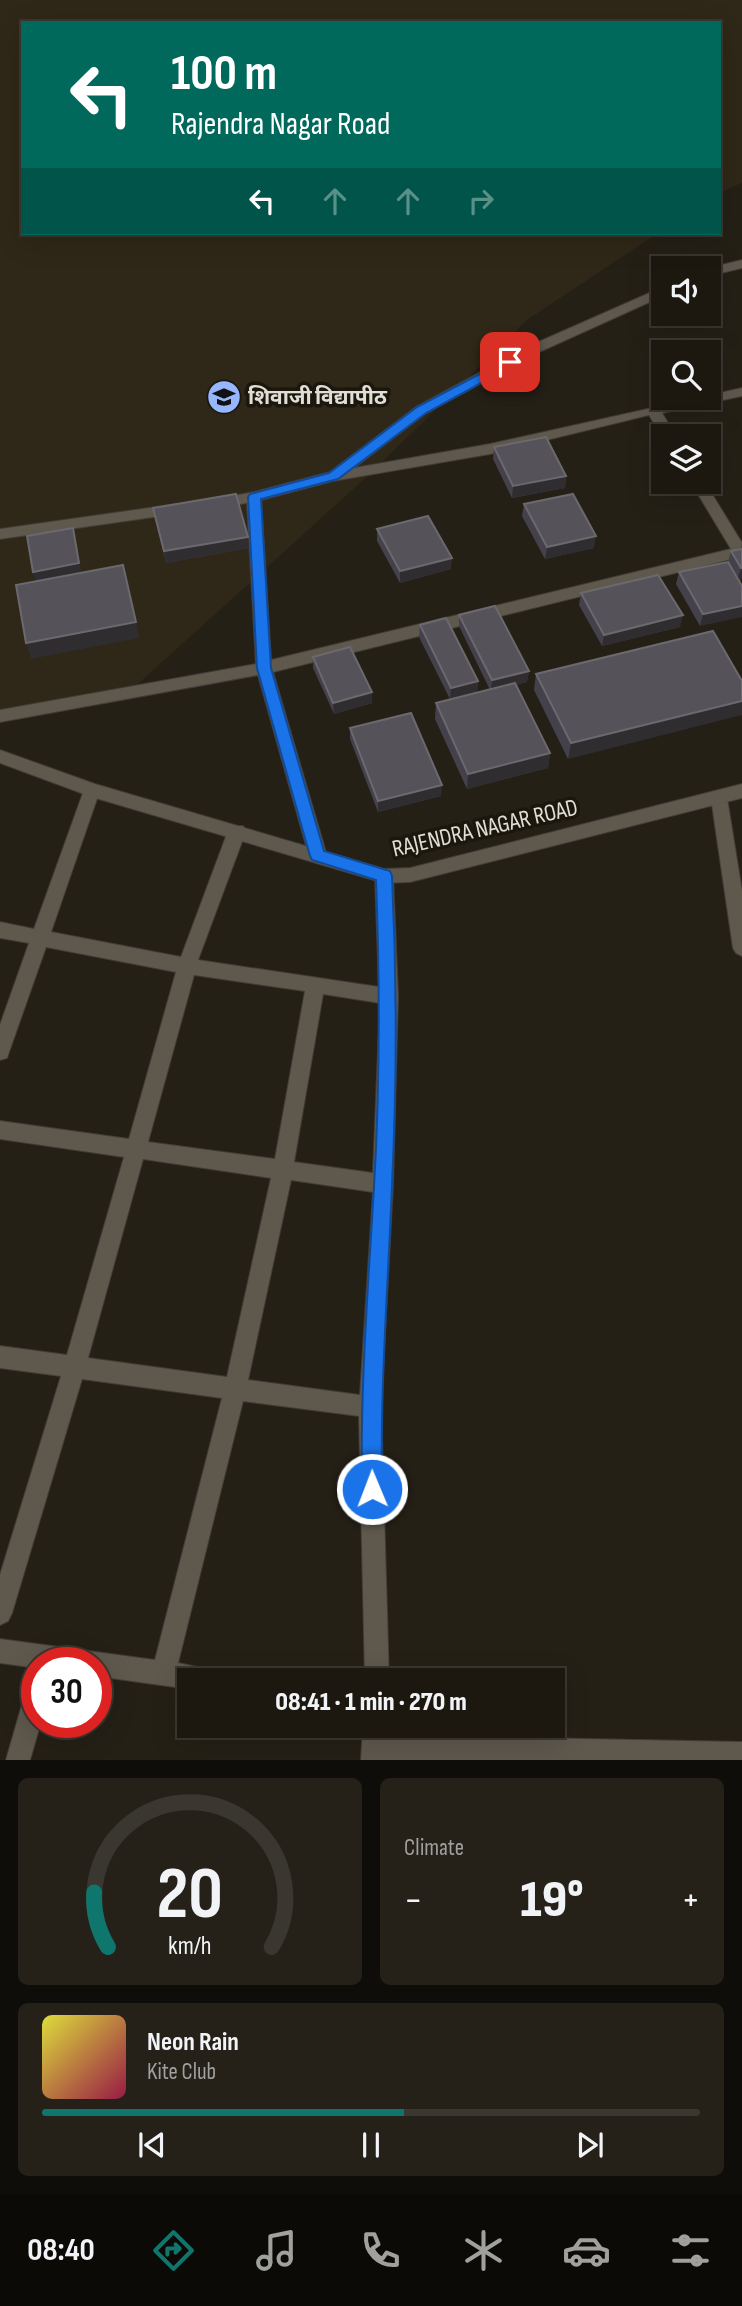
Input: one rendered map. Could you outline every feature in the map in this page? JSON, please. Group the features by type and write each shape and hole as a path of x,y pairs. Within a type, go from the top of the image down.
{"street":[{"path":"721,269 742,264"},
{"path":"333,476 421,410 532,350 651,296"},
{"path":"721,396 742,392"},
{"path":"0,534 254,497 333,476 490,449 653,410 662,424"},
{"path":"0,716 264,668 741,552 705,494"},
{"path":"254,497 264,668 318,856"},
{"name":"RAJENDRA NAGAR ROAD","path":"0,756 92,790 384,876 410,875 742,791"},
{"path":"0,1052 92,790"},
{"path":"719,798 742,948"},
{"path":"0,1613 138,1148 187,966 237,831"},
{"path":"377,1668 370,1407 383,1184 389,996 384,876"},
{"path":"0,930 40,940 187,966 389,996"},
{"path":"164,1673 235,1388 283,1170 315,985"},
{"path":"0,1130 383,1184"},
{"path":"0,1357 75,1365 370,1407"},
{"path":"0,1651 21,1655"},
{"path":"112,1666 177,1675"},
{"path":"18,1760 24,1738"},
{"path":"374,1744 742,1754"}],"shaded area":[{"name":"शिवाजी विद्यापीठ","path":"0,0 742,0 742,183 721,192 721,21 21,21 21,235 655,235 527,320 370,474 128,693 0,711"}],"building":[{"path":"546,437 566,476 513,486 494,447"},
{"path":"236,494 248,537 164,551 153,508"},
{"path":"573,494 596,536 547,547 524,504"},
{"path":"428,516 452,558 400,571 377,529"},
{"path":"73,528 79,563 33,572 27,536"},
{"path":"742,549 742,568 741,568 731,551"},
{"path":"728,562 742,586 742,606 703,614 679,572"},
{"path":"123,565 136,622 26,643 16,585"},
{"path":"658,575 683,615 604,635 581,593"},
{"path":"495,606 529,671 492,680 459,615"},
{"path":"446,618 478,681 451,688 420,625"},
{"path":"713,631 742,681 742,701 571,743 536,674"},
{"path":"350,647 372,692 333,703 313,657"},
{"path":"515,683 550,753 468,774 436,703"},
{"path":"411,713 442,785 378,801 350,728"}],"place":[{"name":"शिवाजी विद्यापीठ","path":"224,397"}],"route":[{"path":"372,1489 370,1407 383,1184 389,996 384,876 318,856 264,668 254,497 333,476 421,410 510,362"}]}
